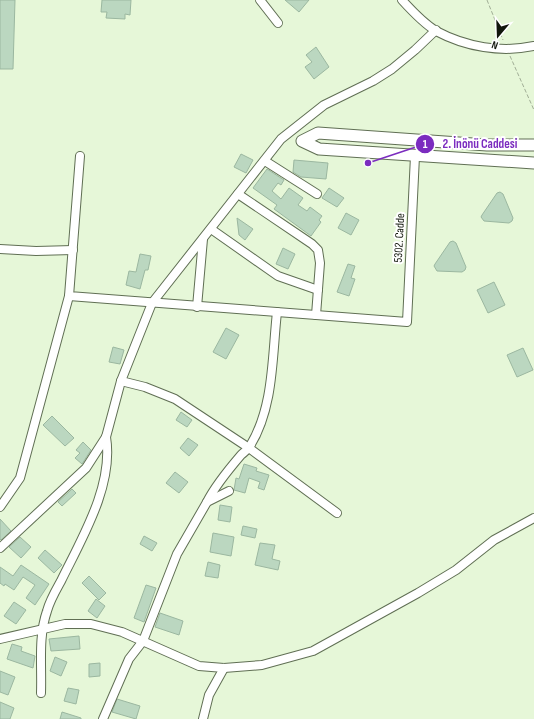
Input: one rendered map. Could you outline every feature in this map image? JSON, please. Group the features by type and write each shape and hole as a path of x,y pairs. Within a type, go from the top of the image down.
{"main road":[{"path":"534,145 487,145 318,133 302,141 319,149 534,163"},
{"path":"415,140 415,156"}],"street":[{"path":"260,0 278,23"},
{"path":"402,0 415,14 436,30 454,39 490,48 507,49 534,46"},
{"path":"0,548 86,468 106,437 121,381 152,302 281,139 297,125 324,106 386,73 415,50 436,30"},
{"path":"0,507 20,478 69,296 80,156"},
{"name":"5302. Cadde","path":"316,315 407,322 415,156"},
{"path":"265,161 317,194"},
{"path":"69,296 316,315 320,263 318,250 238,194"},
{"path":"210,229 278,276 318,290"},
{"path":"197,307 203,239"},
{"path":"0,249 73,250"},
{"path":"103,719 129,659 143,641 178,554 212,493 241,455 249,448 266,411 277,312"},
{"path":"121,381 145,387 175,399 249,448 337,513"},
{"path":"41,693 42,628 47,609 96,507 104,479 108,450 106,437"},
{"path":"207,502 228,491"},
{"path":"1,638 65,624 90,624 122,632 198,666 224,668 262,665 313,651 418,593 456,570 494,540 534,518"},
{"path":"203,719 209,695 224,668"}],"building":[{"path":"0,0 15,0 13,69 0,69"},
{"path":"102,0 131,0 130,15 125,14 125,19 106,18 107,12 101,12"},
{"path":"285,0 309,0 299,12"},
{"path":"316,47 329,67 314,79 305,67 312,62 306,55"},
{"path":"241,154 253,160 246,173 234,167"},
{"path":"294,160 328,163 326,179 301,177 293,172"},
{"path":"267,169 284,180 281,185 278,183 272,191 281,199 289,188 303,198 298,205 307,211 310,207 322,216 319,220 321,222 311,236 274,209 277,205 253,188"},
{"path":"329,188 344,198 337,207 322,198"},
{"path":"500,192 503,194 513,218 512,221 509,223 484,221 481,217 482,215 497,193"},
{"path":"346,213 359,220 351,235 338,228"},
{"path":"237,218 253,229 245,240 239,235"},
{"path":"453,241 456,243 466,267 465,270 462,272 437,271 434,266 435,264 450,242"},
{"path":"283,248 295,254 288,269 276,264"},
{"path":"140,254 151,256 148,270 145,270 140,289 126,285 129,271 136,272"},
{"path":"348,264 355,266 351,278 355,279 349,296 337,292"},
{"path":"494,282 505,305 488,313 477,290"},
{"path":"226,328 239,335 226,359 213,352"},
{"path":"113,347 124,350 120,364 109,362"},
{"path":"523,348 533,370 517,377 507,355"},
{"path":"181,412 192,420 187,427 176,420"},
{"path":"52,416 74,438 65,446 43,425"},
{"path":"188,438 198,445 189,456 180,448"},
{"path":"83,442 91,450 82,464 75,458 80,453 76,450"},
{"path":"244,464 257,468 256,471 269,475 264,490 258,488 260,482 249,478 245,493 234,490 236,478 239,479"},
{"path":"175,472 188,482 179,493 166,483"},
{"path":"72,489 76,493 62,506 58,502"},
{"path":"220,505 232,507 230,522 218,520"},
{"path":"0,519 11,531 1,540 0,539"},
{"path":"243,526 257,529 255,538 241,535"},
{"path":"213,533 234,537 231,556 210,552"},
{"path":"144,536 157,543 152,551 140,544"},
{"path":"20,537 31,547 21,558 9,547"},
{"path":"260,543 275,545 272,559 280,561 278,570 255,565"},
{"path":"45,550 62,565 54,573 38,558"},
{"path":"208,562 220,565 218,578 205,576"},
{"path":"21,565 49,584 35,605 26,598 35,585 23,577 14,590 5,584 4,586 0,583 0,567 13,576"},
{"path":"89,576 106,593 99,600 82,583"},
{"path":"146,585 156,588 144,622 134,618"},
{"path":"96,599 105,606 97,618 88,611"},
{"path":"14,602 26,610 16,624 4,616"},
{"path":"160,613 183,621 179,635 155,627"},
{"path":"79,636 80,649 51,651 49,639"},
{"path":"12,644 22,647 21,651 35,656 33,668 7,659"},
{"path":"55,657 67,662 61,676 50,671"},
{"path":"100,663 100,676 89,677 89,664"},
{"path":"0,671 15,677 8,695 0,692"},
{"path":"68,688 79,690 76,704 64,701"},
{"path":"117,699 140,706 136,719 112,712"},
{"path":"0,702 14,708 10,719 0,719"},
{"path":"62,712 81,718 81,719 60,719"}],"place":[{"name":"2. İnönü Caddesi","path":"368,163"}]}
